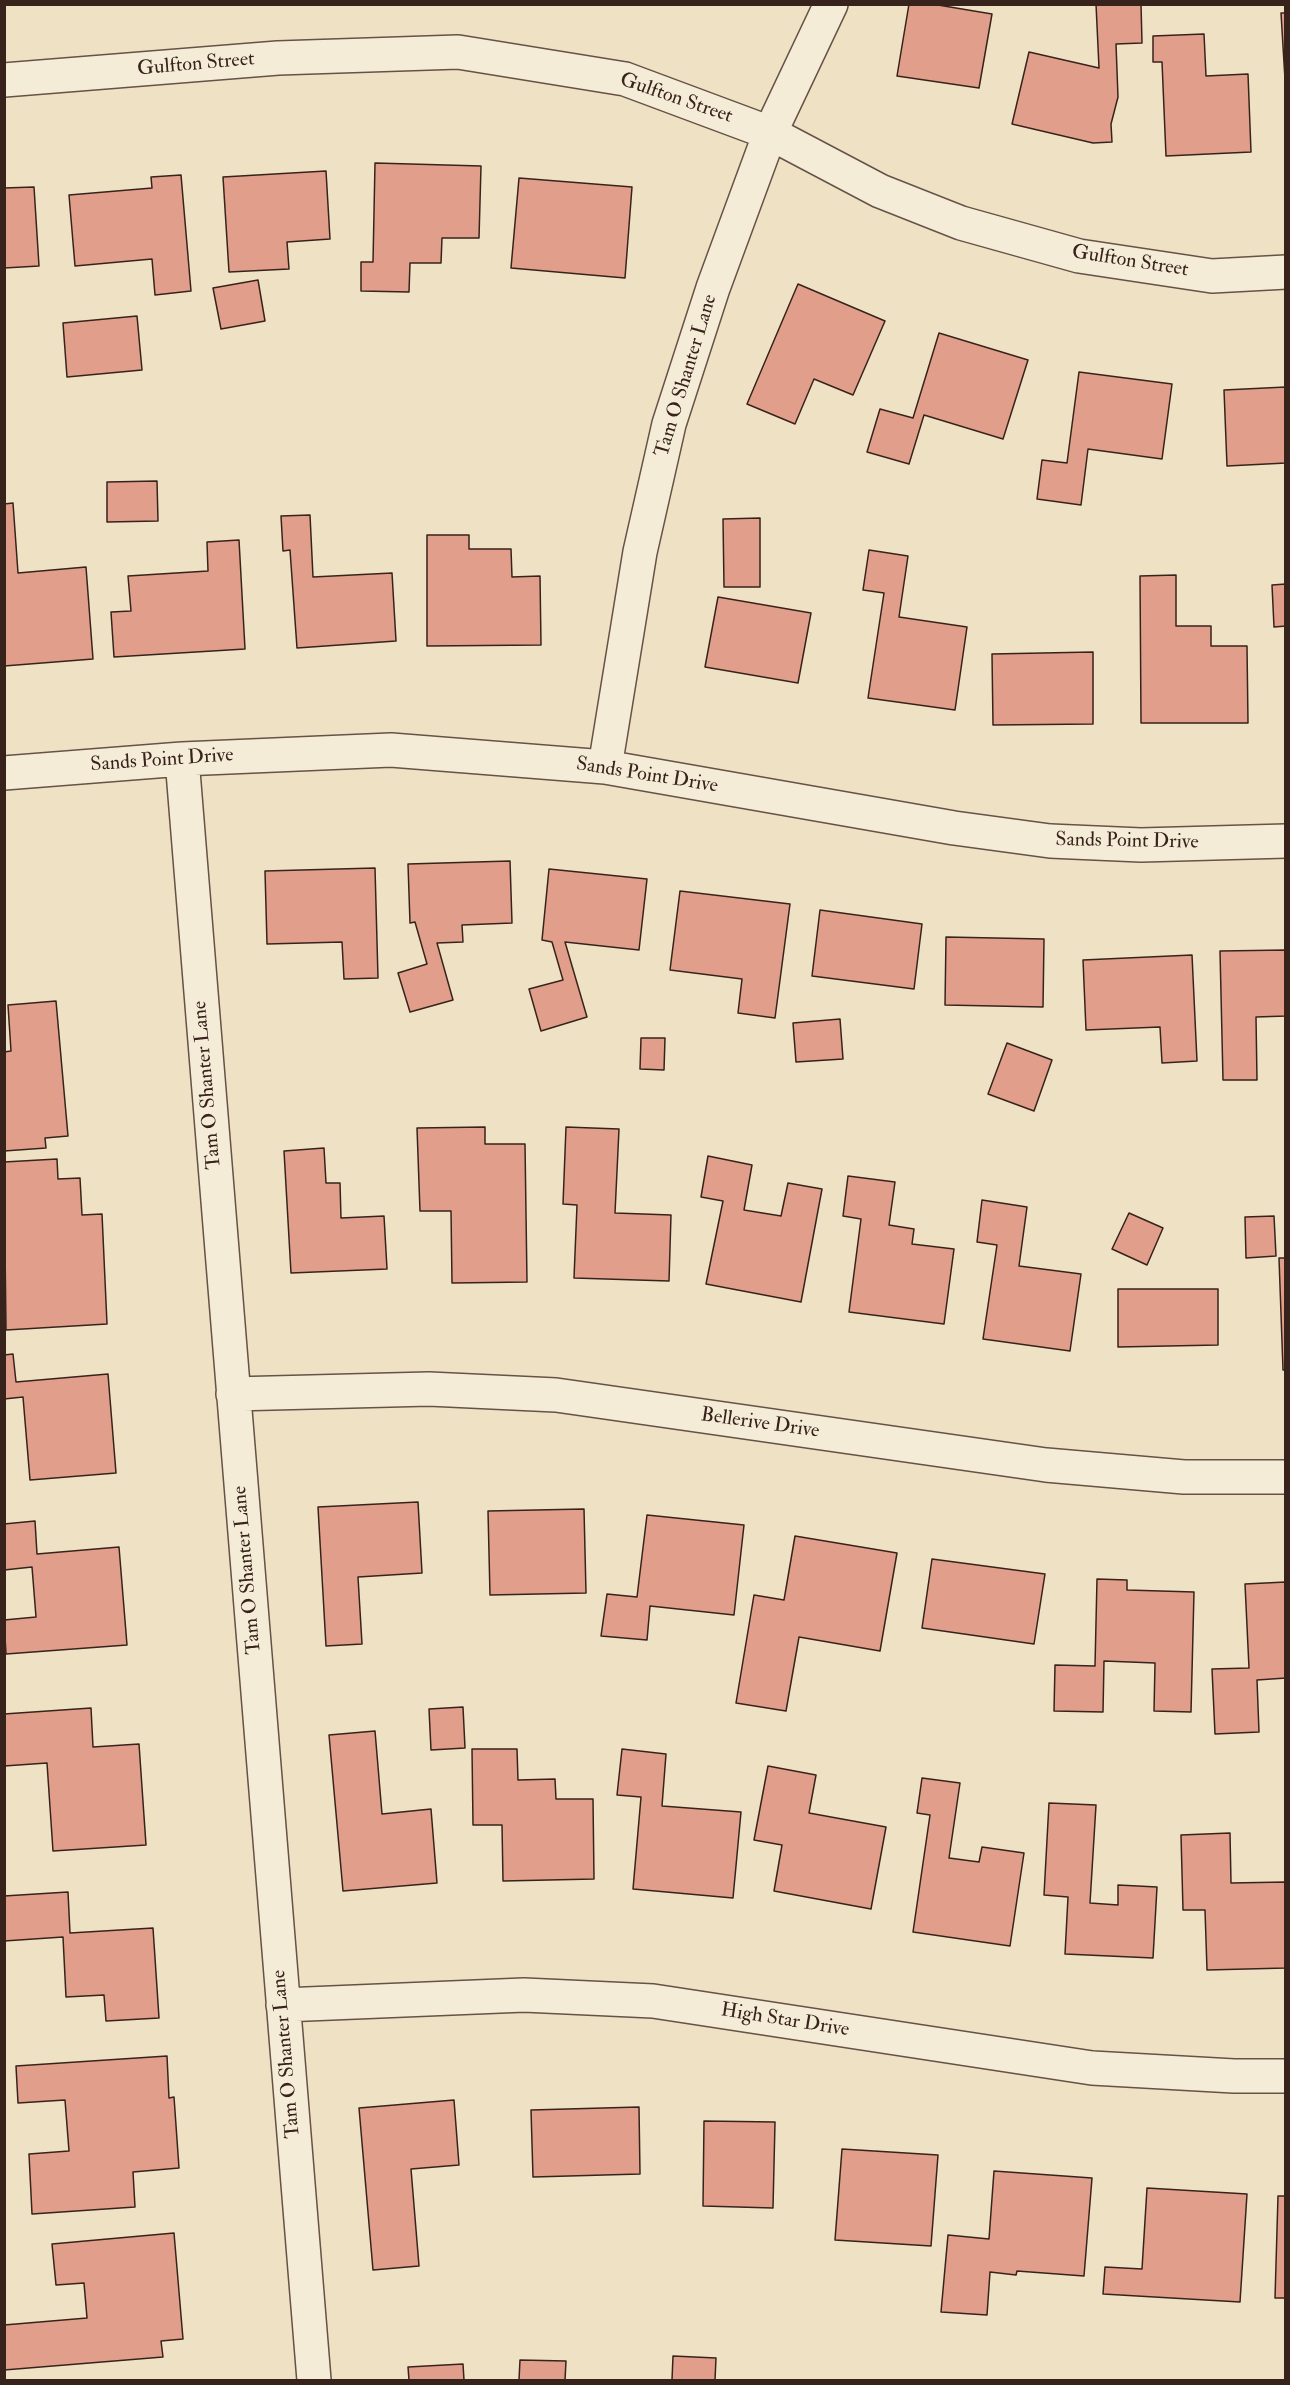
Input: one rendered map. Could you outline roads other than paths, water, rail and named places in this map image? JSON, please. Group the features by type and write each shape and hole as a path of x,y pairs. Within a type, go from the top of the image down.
{"street":[{"name":"Tam O Shanter Lane","path":"605,767 640,552 669,424 713,288 770,133 831,4"},
{"name":"Gulfton Street","path":"4,80 278,58 458,52 625,79 770,133 880,191 961,224 1079,256 1212,276 1286,272"},
{"name":"Sands Point Drive","path":"4,773 182,759 391,750 605,767 954,828 1050,841 1141,846 1286,841"},
{"name":"Tam O Shanter Lane","path":"182,759 314,2380"},
{"name":"Bellerive Drive","path":"233,1394 429,1389 556,1395 1046,1465 1184,1477 1286,1477"},
{"name":"High Star Drive","path":"283,2005 524,1995 653,2001 1092,2068 1234,2076 1286,2076"}]}
